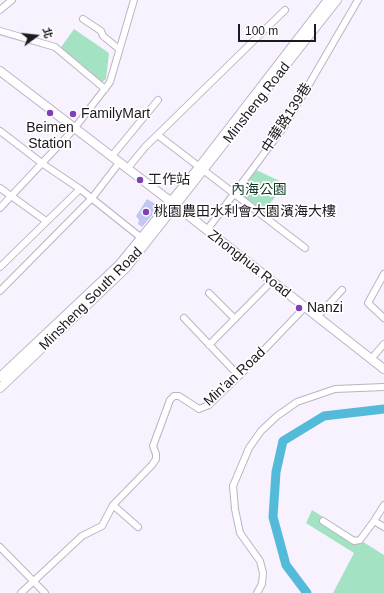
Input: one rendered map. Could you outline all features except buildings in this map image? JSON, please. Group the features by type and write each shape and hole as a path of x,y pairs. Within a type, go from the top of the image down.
{"main road":[{"name":"Minsheng Road","path":"202,168 328,0"},
{"name":"Minsheng Road","path":"173,204 337,0"},
{"name":"Zhonghua Road","path":"0,71 111,158 173,204 384,370"},
{"name":"Minsheng South Road","path":"0,388 126,268 144,240 173,204"},
{"name":"Minsheng South Road","path":"0,377 144,240"}],"street":[{"path":"0,10 12,0"},
{"path":"0,208 43,164 74,129 110,82 134,0"},
{"name":"中華路139巷","path":"206,230 286,124 358,0"},
{"path":"127,169 145,147 158,136 285,10"},
{"path":"83,19 101,31 103,36 119,48"},
{"path":"0,31 55,47 105,89"},
{"path":"111,158 158,100"},
{"path":"0,131 43,164 80,188 144,240"},
{"path":"158,136 234,192 305,248"},
{"path":"0,291 92,198 119,163"},
{"path":"0,188 46,221"},
{"path":"0,266 80,188"},
{"path":"384,274 368,303 384,318"},
{"path":"209,345 271,282"},
{"path":"317,317 342,290"},
{"path":"209,293 235,319"},
{"name":"Min'an Road","path":"21,593 82,536 102,526 113,506 156,459 153,446 170,400 174,396 179,396 193,407 204,409 239,376 304,307"},
{"path":"184,318 239,376"},
{"path":"371,359 384,344"},
{"path":"257,593 262,584 263,572 260,561 240,533 235,509 233,486 249,448 261,431 277,416 297,402 335,389 384,387"},
{"path":"323,521 354,541 360,540 384,505"},
{"path":"113,506 138,527"},
{"path":"374,521 384,527"},
{"path":"0,547 45,593"}],"green space":[{"path":"74,29 109,53 106,79 101,83 59,50"},
{"name":"內海公園","path":"252,168 286,184 262,213 234,192"},
{"path":"312,510 384,555 384,593 333,593 354,553 306,523"}],"waterway":[{"path":"307,593 286,565 273,517 276,472 283,441 324,416 384,409"}],"place":[{"name":"Beimen Station","path":"50,113"},
{"name":"FamilyMart","path":"73,114"},
{"name":"工作站","path":"140,180"},
{"name":"桃園農田水利會大園濱海大樓","path":"146,212"},
{"name":"Nanzi","path":"299,308"}]}
